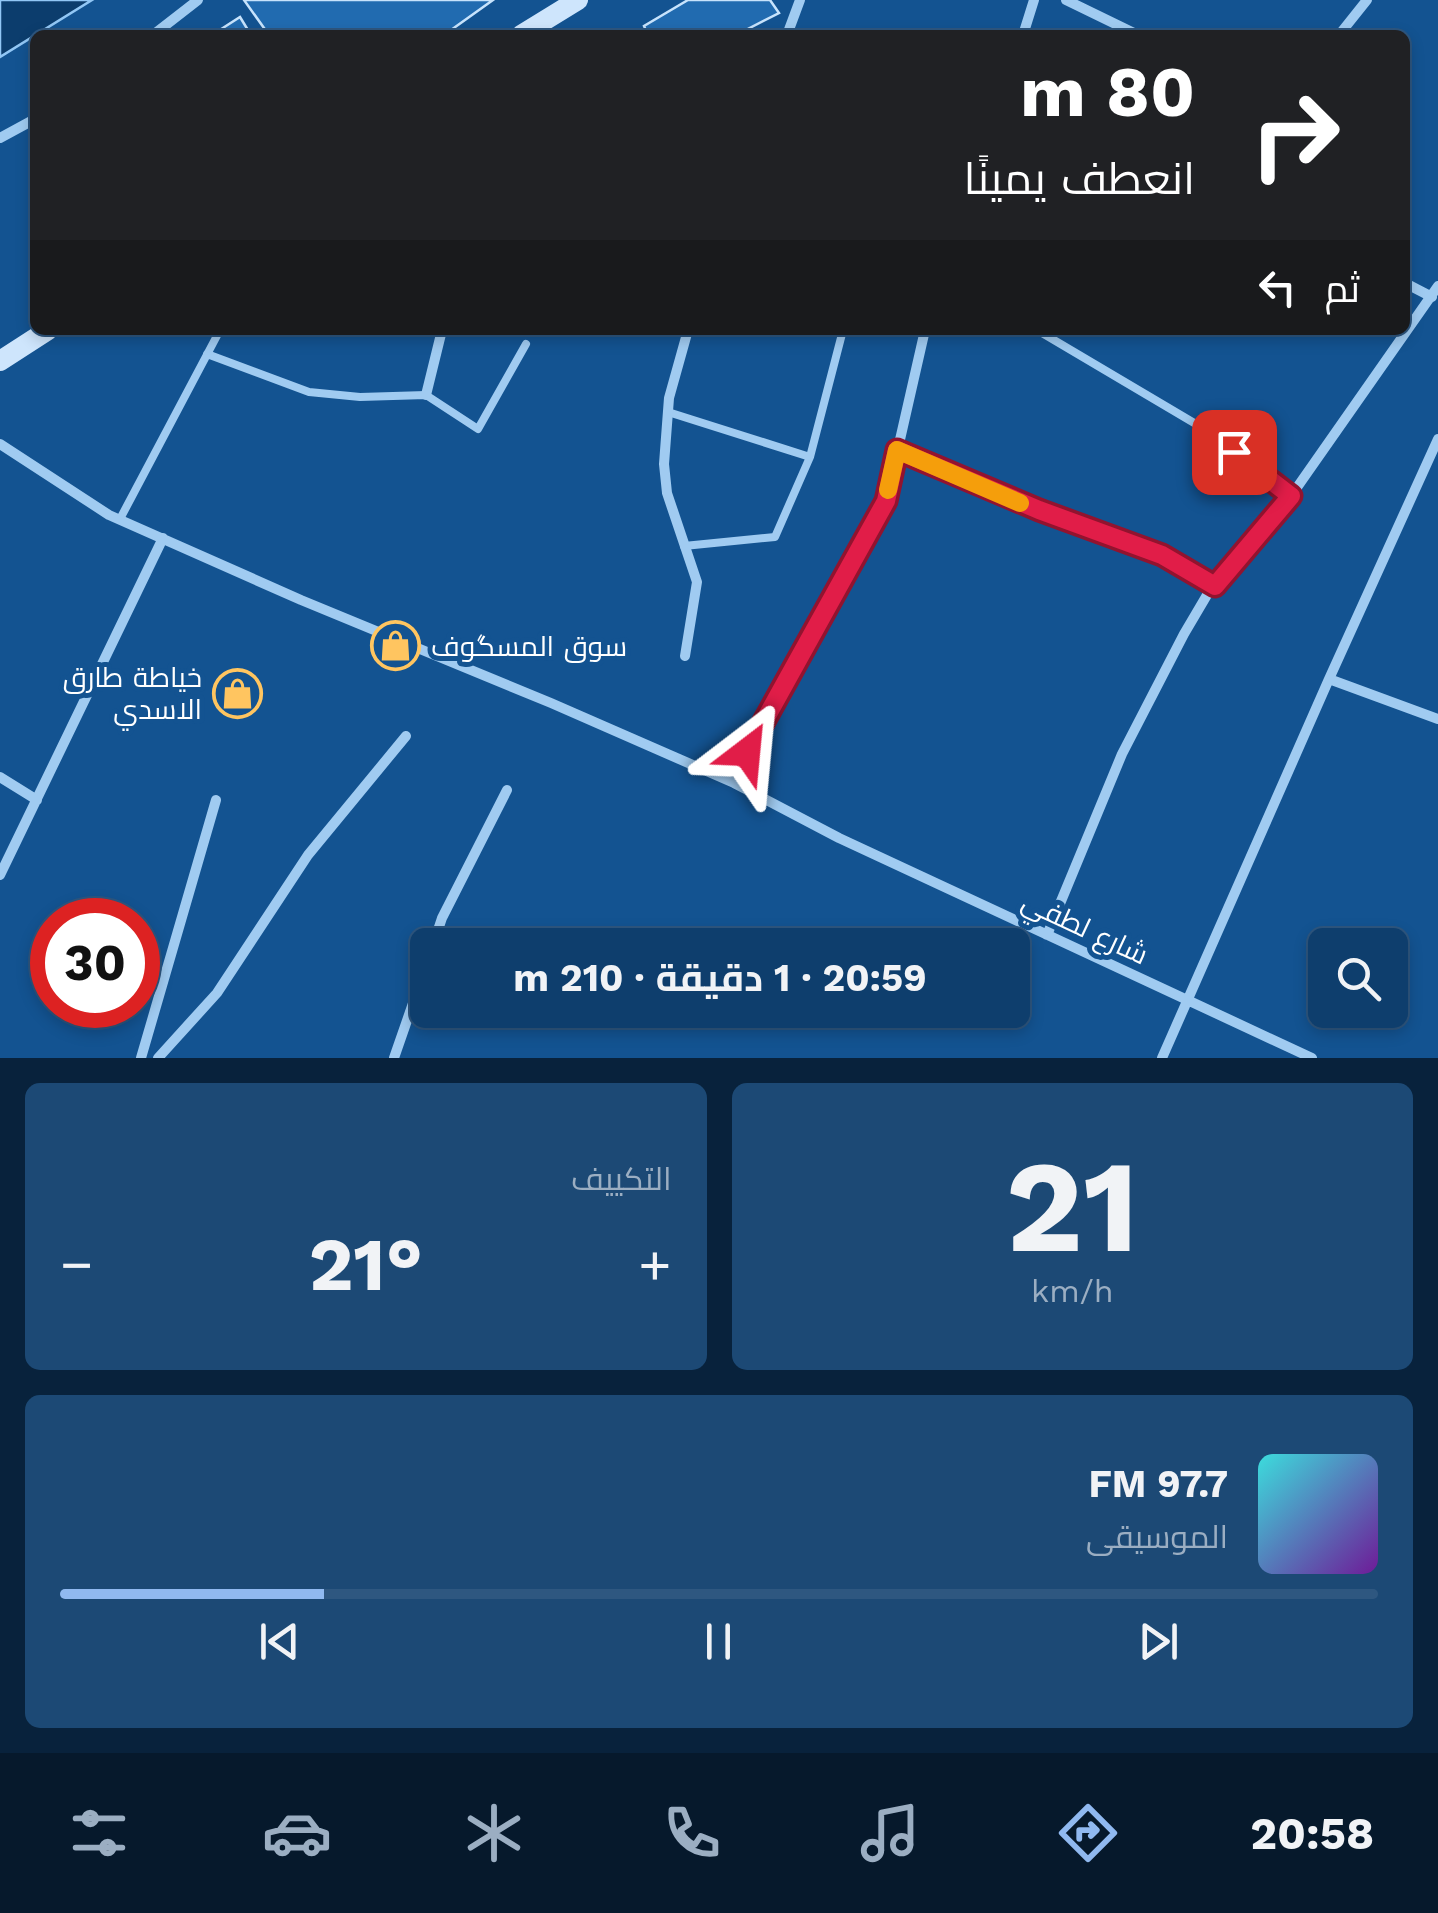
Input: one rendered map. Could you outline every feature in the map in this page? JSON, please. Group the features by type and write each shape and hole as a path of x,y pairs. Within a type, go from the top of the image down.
{"main road":[{"path":"529,30 578,0"},
{"path":"0,361 40,335"}],"street":[{"path":"159,30 198,0"},
{"path":"789,30 800,0"},
{"path":"1025,30 1034,0"},
{"path":"1066,0 1128,30"},
{"path":"1343,30 1367,0"},
{"path":"0,138 30,122"},
{"path":"1410,284 1435,291 1410,327"},
{"path":"426,395 441,335"},
{"path":"685,656 697,582 667,493 664,464 669,398 687,335"},
{"path":"747,752 886,501 924,335"},
{"path":"1047,935 1122,754 1184,634 1215,586 1291,496 1404,335"},
{"path":"1206,430 1291,496"},
{"path":"1162,1058 1438,439"},
{"name":"شارع لطفي","path":"0,444 120,519 734,783 840,838 1312,1058"},
{"path":"0,875 163,538"},
{"path":"1329,679 1438,720"},
{"path":"158,1058 216,993 308,855 406,736"},
{"path":"0,777 36,800"},
{"path":"438,928 506,790"},
{"path":"142,1058 216,800"},
{"path":"394,1058 410,1012"}],"lane":[{"path":"120,519 217,335"},
{"path":"684,546 775,537 810,457 842,335"},
{"path":"1044,335 1206,430"},
{"path":"207,354 309,392 360,398 426,395 478,429 526,344"},
{"path":"668,412 810,457"},
{"path":"897,450 1039,510 1162,555 1215,586"}],"water":[{"path":"0,0 92,0 44,30 30,30 30,38 0,57"}],"building":[{"path":"244,0 493,0 451,30 265,30"},
{"path":"688,0 770,0 779,13 746,30 646,30 644,26"},
{"path":"240,17 248,30 220,30"}],"slow traffic":[{"path":"888,490 897,450 1020,503"}],"place":[{"name":"سوق المسگوف","path":"396,646"},
{"name":"خياطة طارق الاسدي","path":"237,693"}],"route":[{"path":"747,752 886,501 897,450 1039,510 1162,555 1215,586 1291,496 1234,452"}]}
